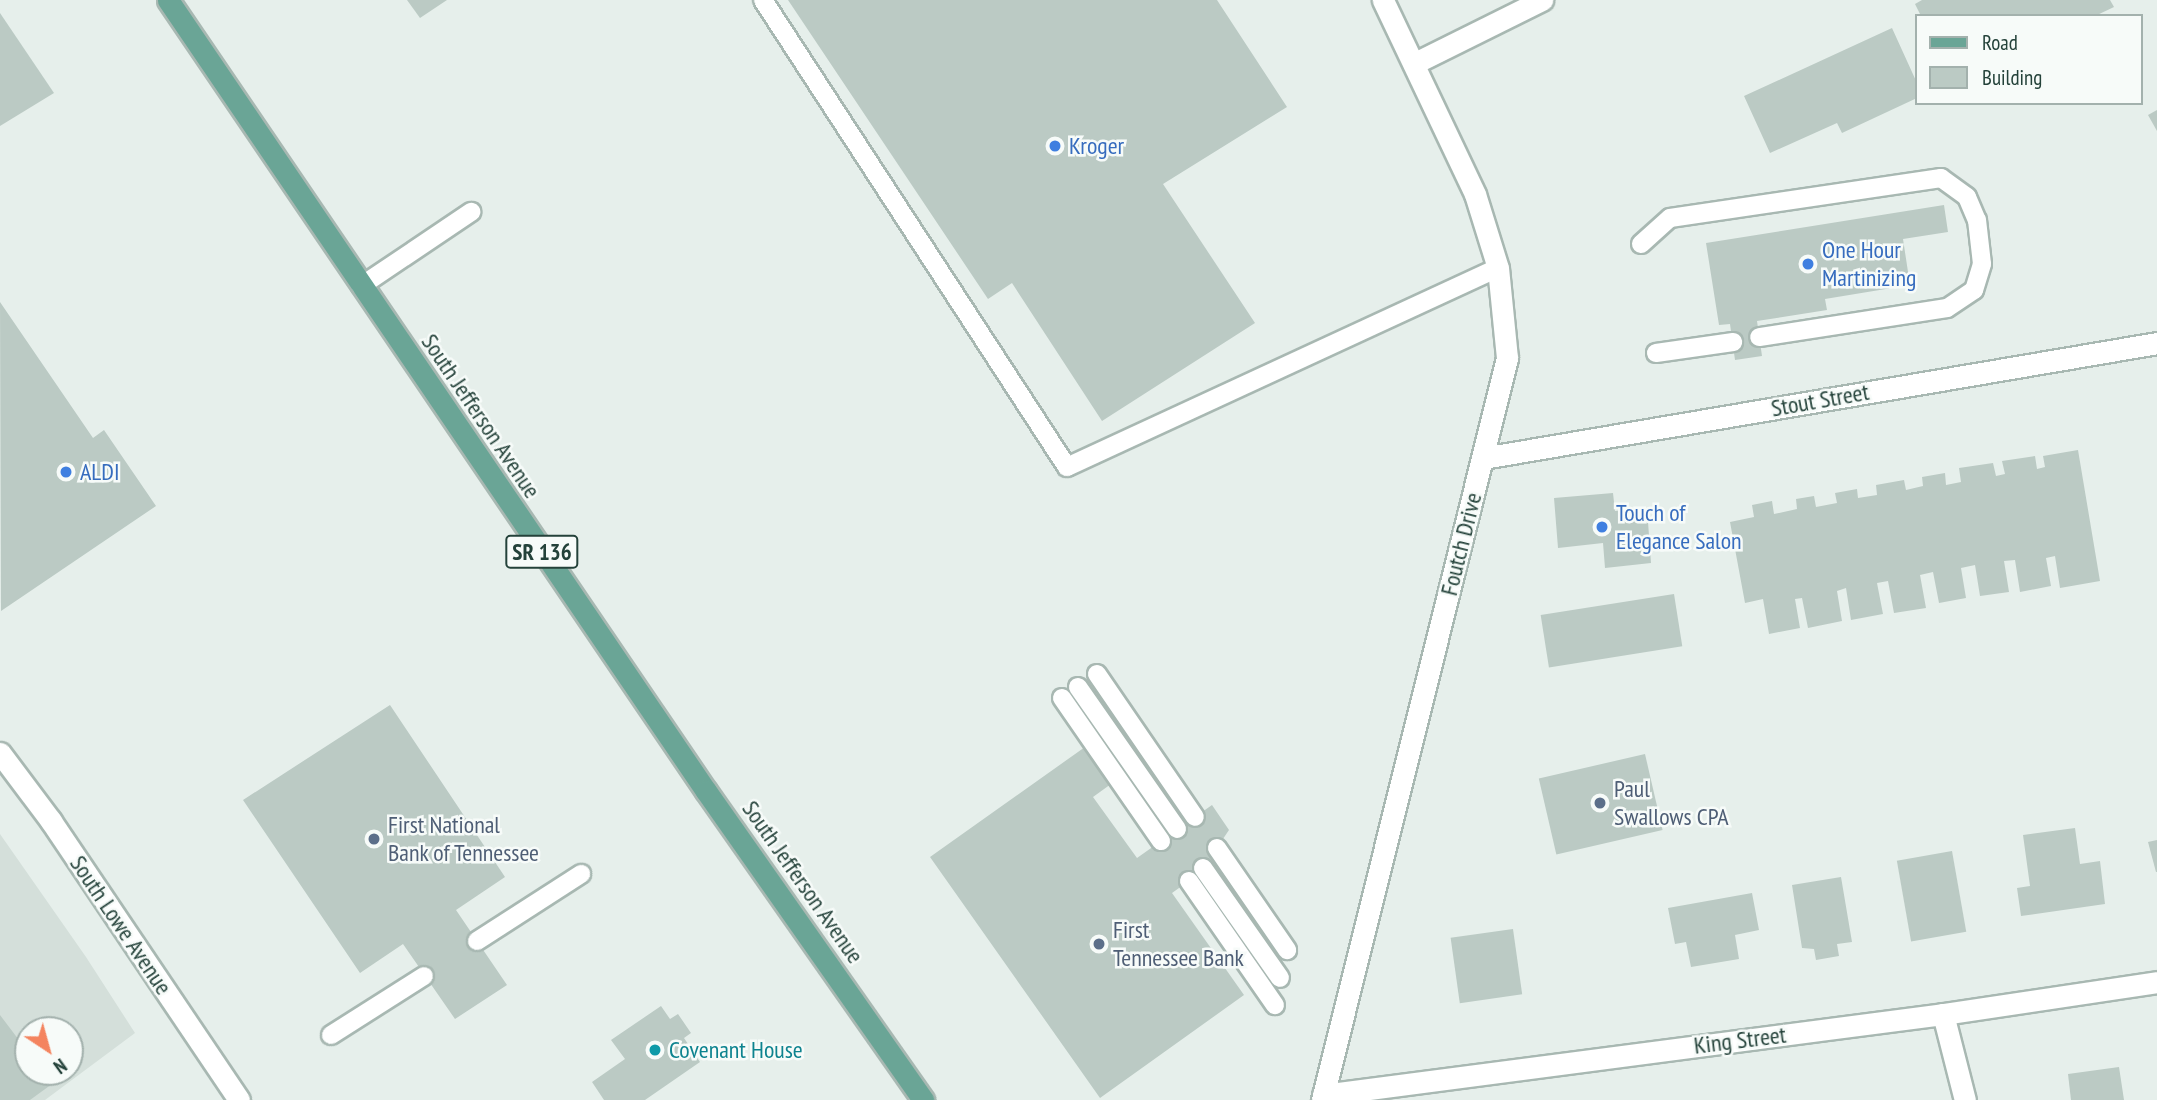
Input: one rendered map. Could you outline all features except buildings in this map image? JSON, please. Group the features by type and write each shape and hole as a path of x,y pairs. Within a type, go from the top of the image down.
{"main road":[{"name":"South Jefferson Avenue","path":"168,0 706,791 923,1100"}],"street":[{"name":"Foutch Drive","path":"1322,1097 1507,358 1498,268 1475,194 1383,0"},
{"path":"1415,63 1542,0"},
{"name":"Stout Street","path":"1483,458 2157,344"},
{"name":"South Lowe Avenue","path":"0,753 51,821 239,1100"},
{"name":"King Street","path":"1322,1097 1943,1014 2157,982"},
{"path":"1943,1014 1965,1100"}],"lane":[{"path":"763,0 1067,467 1498,268"},
{"path":"1641,244 1670,218 1913,182 1941,178 1966,197 1977,220 1982,264 1974,290 1947,307 1759,337"},
{"path":"361,286 471,212"},
{"path":"1656,353 1733,342"},
{"path":"1097,674 1195,817"},
{"path":"1078,687 1177,830"},
{"path":"1062,698 1161,841"},
{"path":"1217,848 1287,950"},
{"path":"1203,868 1280,978"},
{"path":"477,941 581,874"},
{"path":"1189,881 1275,1005"},
{"path":"331,1035 424,976"}],"shaded area":[{"path":"0,834 86,957 135,1033 84,1071 84,1016 14,1016 14,1086 64,1086 45,1100 0,1100"}],"place":[{"name":"Kroger","path":"1055,146"},
{"name":"One Hour Martinizing","path":"1808,264"},
{"name":"ALDI","path":"66,472"},
{"name":"Touch of Elegance Salon","path":"1602,527"},
{"name":"Paul Swallows CPA","path":"1600,803"},
{"name":"First National Bank of Tennessee","path":"374,839"},
{"name":"First Tennessee Bank","path":"1099,944"},
{"name":"Covenant House","path":"655,1050"}]}
